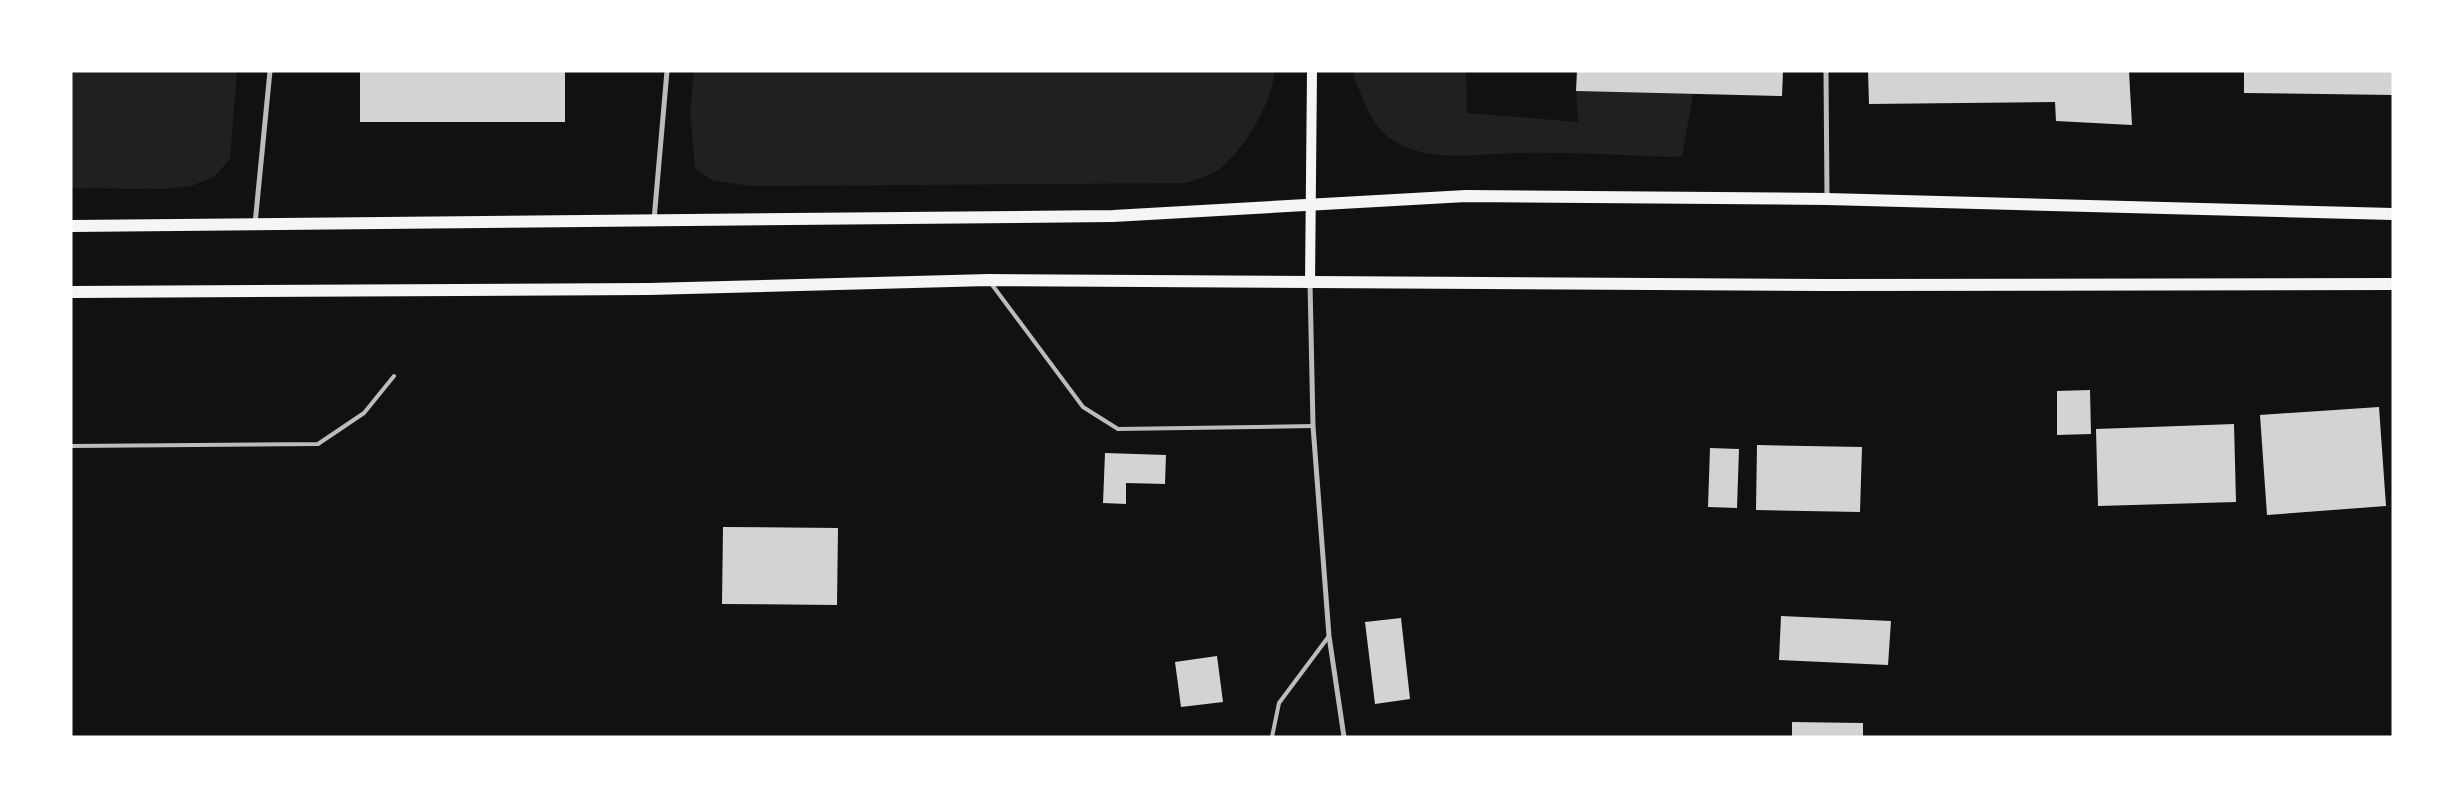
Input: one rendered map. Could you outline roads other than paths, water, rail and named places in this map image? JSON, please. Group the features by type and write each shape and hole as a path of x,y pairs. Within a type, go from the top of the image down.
{"main road":[{"path":"1310,283 1312,71"},
{"path":"71,226 1114,216 1311,203 1466,196 1827,199 2393,214"},
{"path":"71,292 639,289 989,280 1804,285 2393,284"}],"street":[{"path":"255,225 270,71"},
{"path":"654,220 667,71"},
{"path":"1826,71 1827,199"},
{"path":"1310,283 1314,426 1329,636 1344,737"}],"lane":[{"path":"989,280 1083,407 1118,429 1314,426"},
{"path":"71,446 318,444 364,413 394,376"},
{"path":"1272,737 1279,702 1329,636"}]}
